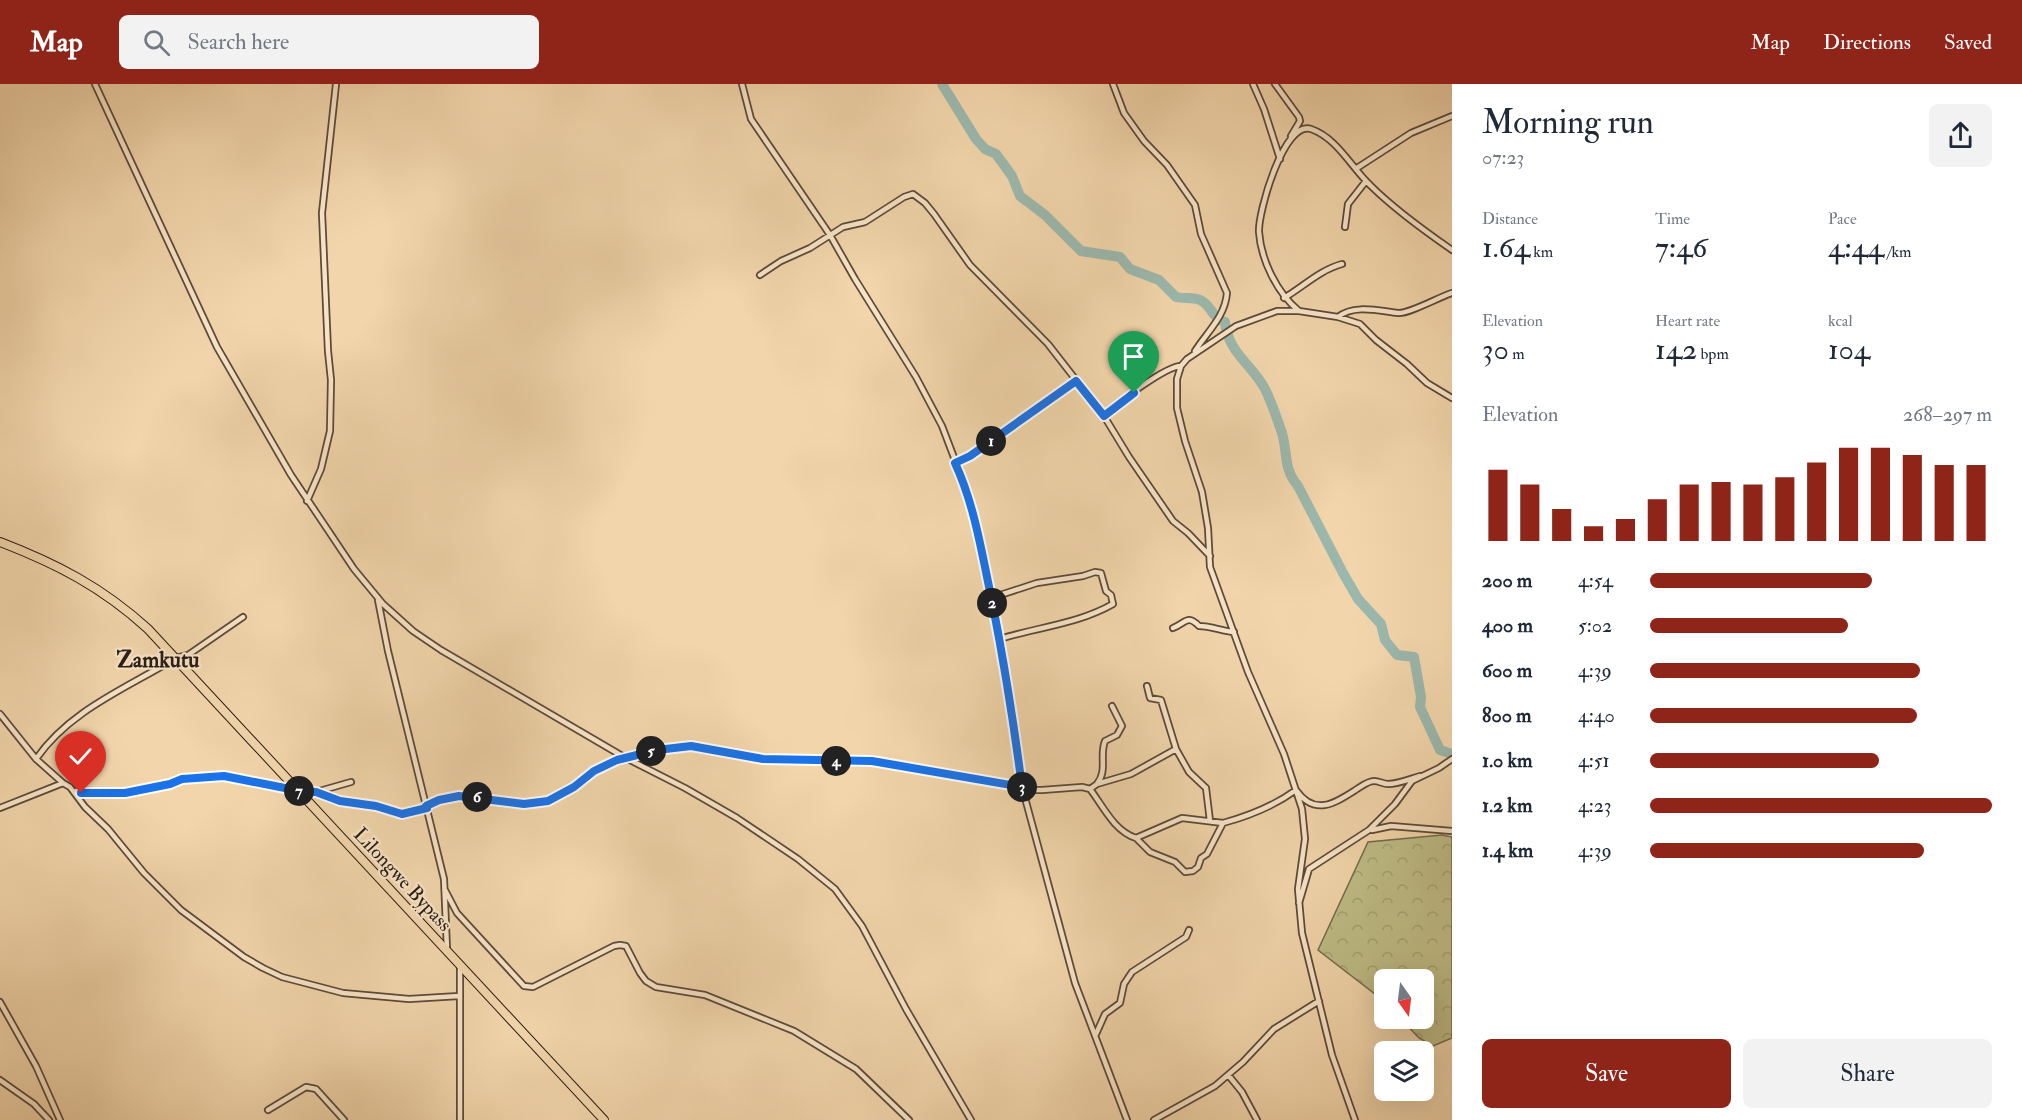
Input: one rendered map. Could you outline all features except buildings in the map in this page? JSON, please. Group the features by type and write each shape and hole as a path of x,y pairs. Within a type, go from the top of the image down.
{"main road":[{"name":"Lilongwe Bypass","path":"0,542 45,559 83,579 131,614 176,658 604,1120"}],"street":[{"path":"95,84 217,347 307,501 354,569 377,597 413,631 433,646 624,757 737,818 798,858 836,889 862,926 906,1009 971,1120"},
{"path":"307,501 321,469 330,431 331,380 327,351 322,213 336,84"},
{"path":"742,84 752,120 830,235 922,388 942,426 970,502 1000,639 1022,787 1069,961 1127,1120"},
{"path":"1113,84 1124,113 1144,141 1167,165 1195,205 1201,234 1227,293 1222,314 1194,354"},
{"path":"1253,84 1264,109 1280,159"},
{"path":"1275,84 1300,121 1280,159 1266,195 1259,230 1265,259 1284,298 1299,311"},
{"path":"1357,168 1411,133 1452,116"},
{"path":"1291,137 1308,128 1323,135 1357,168 1366,181 1452,250"},
{"path":"1345,227 1348,204 1366,181"},
{"path":"760,275 843,227 865,222 904,197 913,194 918,197 934,214 970,265 1048,344 1104,416 1173,521 1210,556"},
{"path":"1284,298 1328,268 1342,264"},
{"path":"1338,318 1342,314 1370,309 1407,312 1426,302 1452,293"},
{"path":"1104,416 1140,387 1169,369 1181,366 1194,354 1236,326 1278,311 1299,311 1360,324 1427,383 1452,398"},
{"path":"1181,366 1177,380 1177,408 1202,492 1208,528 1210,567 1248,672 1284,754 1296,790 1305,829 1305,849 1299,879 1298,905 1302,933 1340,1082 1355,1120"},
{"path":"955,463 970,456 1076,381"},
{"path":"991,598 1037,583 1075,578 1095,572 1101,573 1106,591 1111,595 1113,604 1097,613 1046,629 1000,639"},
{"path":"377,597 444,879 448,952"},
{"path":"36,759 46,744 94,704 176,658 188,655 243,617"},
{"path":"1173,628 1188,619 1193,620 1199,626 1234,632"},
{"path":"1147,686 1150,698 1161,700 1176,749 1189,772 1206,788 1210,821"},
{"path":"1090,789 1102,778 1105,741 1117,735 1122,726 1112,706"},
{"path":"0,714 36,759 74,791 85,807 108,829 144,873 181,910 262,968 282,977 343,993 409,999 459,996"},
{"path":"74,791 125,793 170,784 182,779 224,776 316,792 340,801 376,806 402,814 427,807 439,800 459,796 524,804 548,801 574,787 594,771 624,757 657,750 702,747 763,759 872,761 1029,790 1082,787 1090,789 1111,819 1150,852 1175,862 1185,872 1198,867 1201,858 1207,854 1223,823"},
{"path":"1097,784 1131,774 1176,749"},
{"path":"1298,905 1309,869 1370,830 1412,782 1451,759"},
{"path":"1296,790 1308,803 1323,805 1341,799 1374,781 1385,784 1420,776"},
{"path":"316,792 351,782"},
{"path":"0,808 63,783"},
{"path":"1136,838 1182,818 1223,823 1263,810 1296,790"},
{"path":"1388,812 1391,826"},
{"path":"1370,830 1391,826 1452,831"},
{"path":"445,890 457,913 524,986 533,987 614,946 626,946 646,981 656,987 705,995 794,1031 856,1069 909,1120"},
{"path":"1096,1034 1105,1014 1120,1003 1124,984 1132,972 1186,937 1189,930"},
{"path":"460,966 460,1120"},
{"path":"1154,1120 1229,1076 1274,1029 1319,1001"},
{"path":"0,1002 36,1066 60,1120"},
{"path":"1229,1076 1242,1092 1257,1120"},
{"path":"0,1080 33,1104 49,1120"},
{"path":"268,1110 306,1087 316,1089 344,1120"}],"green space":[{"path":"1442,835 1452,837 1452,1038 1434,1046 1434,1041 1424,1041 1410,1029 1434,1029 1434,969 1374,969 1374,993 1318,950 1368,842"}],"waterway":[{"path":"942,84 976,139 985,149 996,154 1012,176 1020,196 1045,215 1081,251 1120,257 1130,269 1159,280 1176,297 1204,302 1220,320 1225,322 1231,342 1268,394 1282,433 1288,467 1293,479 1358,599 1381,624 1385,640 1397,655 1414,657 1421,697 1420,707 1440,750 1452,754"}],"district":[{"name":"Zamkutu","path":"158,659"}],"route":[{"path":"81,793 110,791 125,793 170,784 182,779 224,776 316,792 340,801 376,806 402,814 427,808 426,806 439,800 459,796 524,804 548,801 574,787 594,771 617,760 633,754 691,746 763,759 872,761 1022,787 1000,639 989,584 970,502 955,463 970,456 1032,414 1076,381 1104,416 1134,393"}]}
